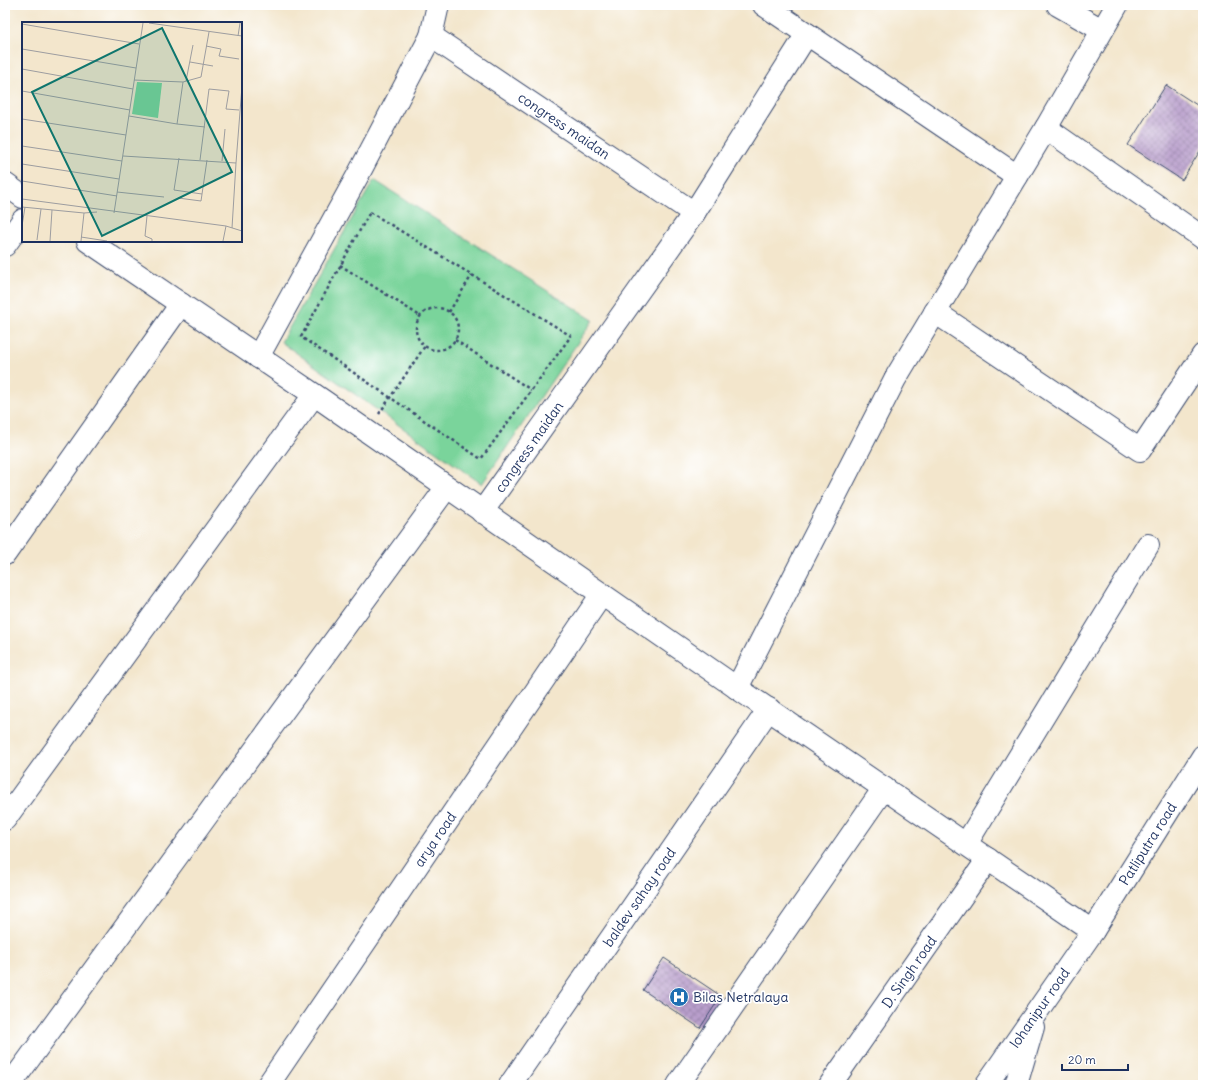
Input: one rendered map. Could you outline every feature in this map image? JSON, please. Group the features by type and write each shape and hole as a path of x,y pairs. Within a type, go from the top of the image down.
{"street":[{"path":"764,5 1017,176"},
{"path":"1058,5 1102,30"},
{"path":"737,688 895,379 1046,128 1117,5"},
{"path":"258,356 358,175 431,36 436,6"},
{"path":"694,213 807,34"},
{"name":"congress maidan","path":"431,36 694,213 482,512"},
{"path":"1046,128 1203,238"},
{"path":"5,184 22,196"},
{"path":"5,245 22,221"},
{"path":"89,242 258,356 737,688 1093,931"},
{"path":"5,554 181,304"},
{"path":"935,312 1140,450 1203,355"},
{"path":"5,819 314,395"},
{"path":"10,1085 447,487"},
{"path":"966,844 1148,545"},
{"name":"arya road","path":"268,1085 602,594"},
{"name":"baldev sahay road","path":"510,1085 768,709"},
{"name":"Patliputra road","path":"1093,931 1203,756"},
{"path":"678,1085 884,788"},
{"name":"D. Singh road","path":"830,1085 988,859"},
{"name":"lohanipur road","path":"986,1085 1093,931"},
{"path":"1016,1085 1037,1012"}],"path":[{"path":"370,212 571,336 481,459 301,337 340,265 370,212"},
{"path":"340,265 420,316"},
{"path":"449,312 472,275"},
{"path":"431,309 444,309 449,312 454,316 458,328 455,340 444,349 431,349 425,346 420,342 416,329 420,316 431,309"},
{"path":"455,340 531,390"},
{"path":"366,431 391,398 425,346"}],"green space":[{"path":"374,180 593,320 482,484 281,342"}],"building":[{"path":"1166,85 1203,109 1203,146 1182,180 1128,145"},
{"path":"664,958 721,996 700,1028 643,990"}],"place":[{"name":"Bilas Netralaya","path":"679,997"}]}
